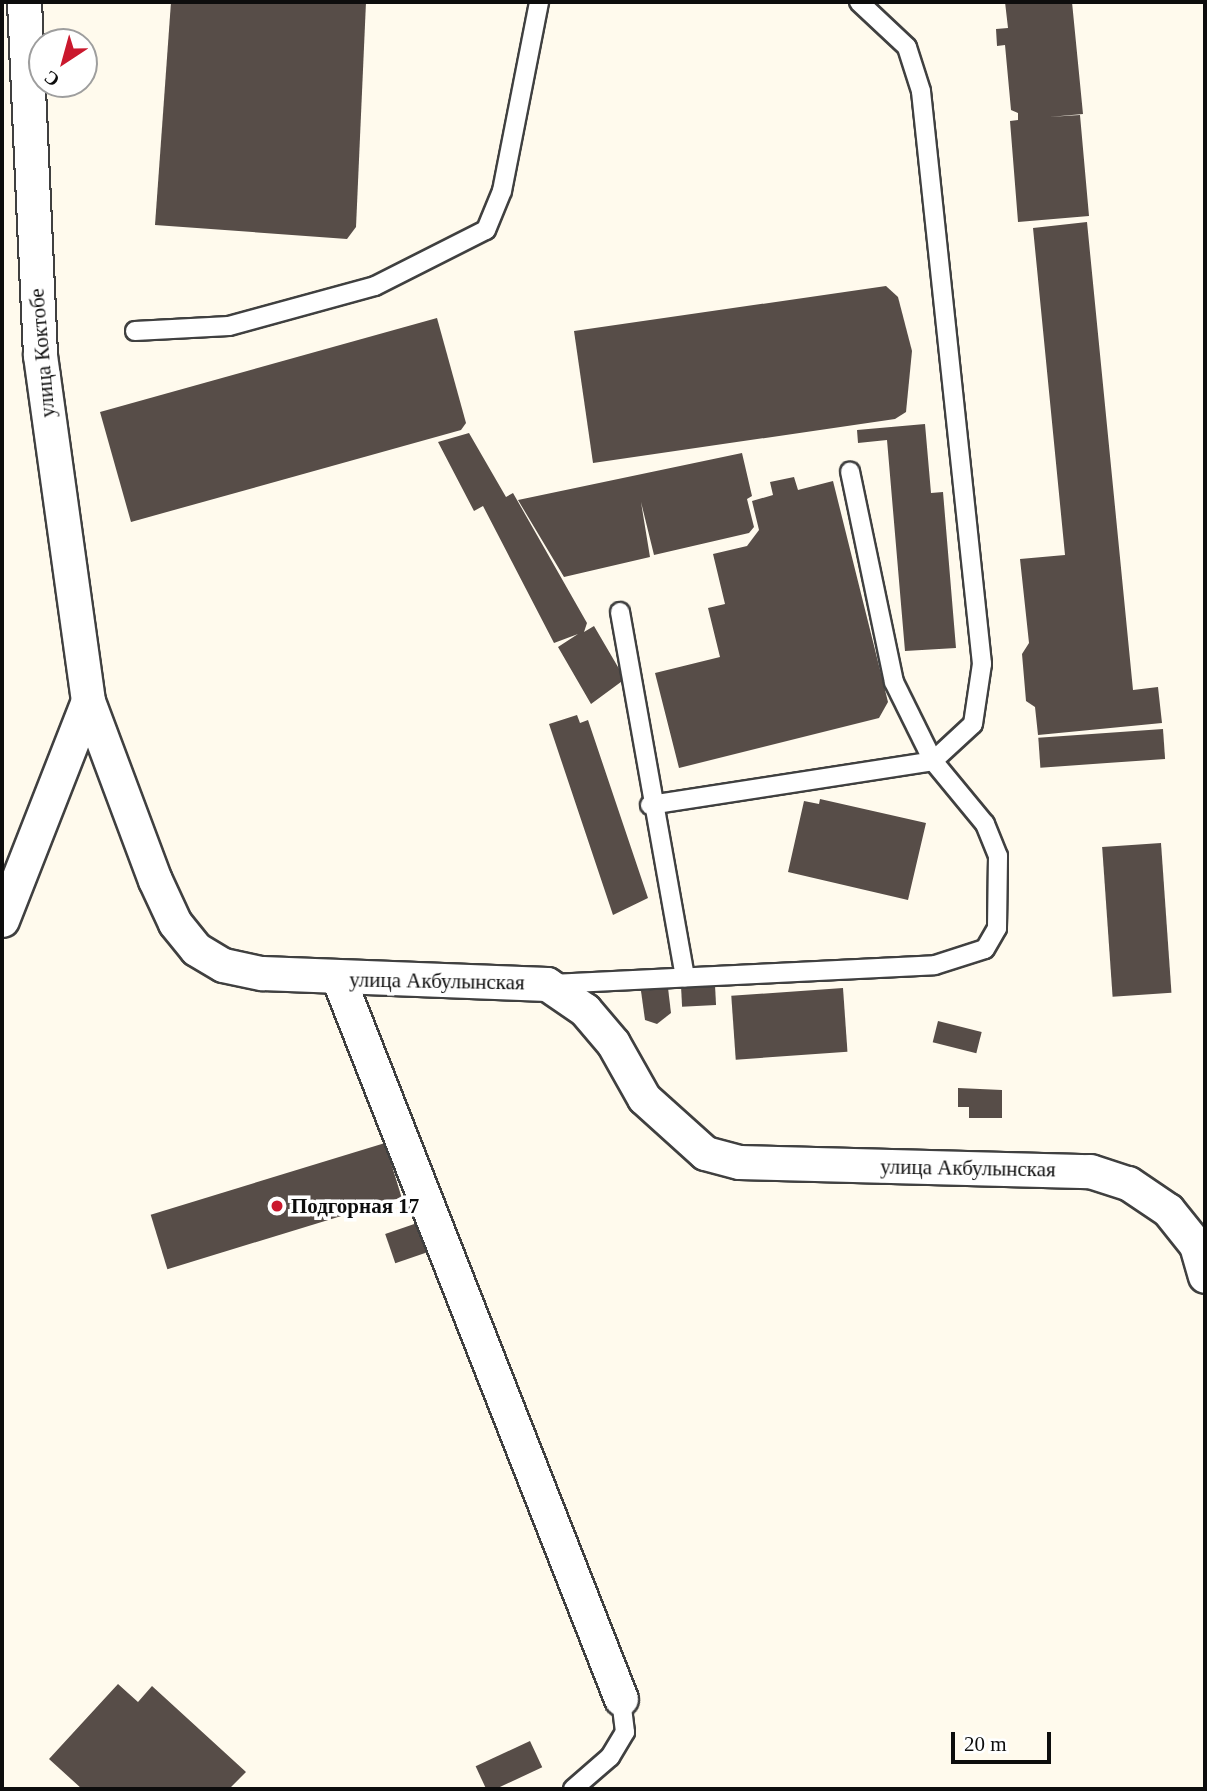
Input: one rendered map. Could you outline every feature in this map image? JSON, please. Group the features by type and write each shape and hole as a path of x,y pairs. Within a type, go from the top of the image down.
{"street":[{"name":"улица Коктобе","path":"24,2 40,355 88,701"},
{"path":"2,920 88,701"},
{"name":"улица Акбулынская","path":"88,701 155,880 174,923 196,949 223,965 339,980 547,984 585,1010 613,1043 644,1098 705,1153 739,1163 1090,1171 1128,1183 1168,1210 1196,1245 1205,1276"},
{"path":"339,980 621,1699"}],"lane":[{"path":"135,331 229,326 375,286 486,230 502,191 539,2"},
{"path":"650,805 933,761 973,723 982,664 956,372 922,91 907,47 859,2"},
{"path":"547,984 935,965 985,949 997,928 998,856 985,824 933,761 894,682 850,472"},
{"path":"620,612 650,805 685,977"},
{"path":"573,1789 610,1757 625,1732 621,1699"}],"building":[{"path":"171,2 366,2 356,227 347,239 155,225"},
{"path":"1005,2 1072,2 1083,114 1049,117 1080,115 1089,216 1018,222 1010,121 1018,120 1018,113 1011,110 1005,45 997,46 996,29 1008,28"},
{"path":"1087,222 1133,690 1158,687 1162,723 1038,735 1035,707 1026,701 1022,654 1029,643 1020,559 1065,555 1033,228"},
{"path":"886,286 898,297 912,351 906,412 895,419 593,463 574,331"},
{"path":"437,318 466,423 461,430 131,522 100,412"},
{"path":"925,424 931,493 943,492 956,648 905,651 887,440 858,443 857,430"},
{"path":"469,433 506,497 513,493 587,623 584,632 594,626 625,679 591,704 558,647 578,634 554,643 483,506 474,511 438,442"},
{"path":"742,453 752,496 747,499 754,527 749,533 654,555 641,502 650,557 564,577 518,500"},
{"path":"794,477 798,490 833,481 888,702 879,718 679,768 655,673 720,657 708,608 725,604 713,554 747,546 759,530 752,501 773,495 770,482"},
{"path":"577,715 580,723 588,720 648,898 613,915 549,724"},
{"path":"1163,729 1165,759 1040,768 1038,738"},
{"path":"820,799 926,823 908,900 788,872 804,801 819,804"},
{"path":"1161,843 1171,993 1113,997 1102,847"},
{"path":"715,985 716,1005 682,1007 681,987"},
{"path":"668,988 671,1013 657,1024 645,1020 641,991"},
{"path":"843,988 847,1052 736,1060 731,996"},
{"path":"938,1021 982,1032 976,1053 933,1042"},
{"path":"958,1088 1002,1090 1002,1118 969,1118 969,1107 958,1107"},
{"name":"Подгорная 17","path":"385,1143 402,1198 167,1269 151,1215"},
{"path":"423,1221 433,1250 395,1263 385,1234"},
{"path":"118,1684 138,1702 152,1686 246,1772 229,1789 82,1789 49,1759"},
{"path":"530,1741 542,1767 496,1789 486,1789 476,1766"}],"place":[{"name":"Подгорная 17","path":"277,1206"}]}
